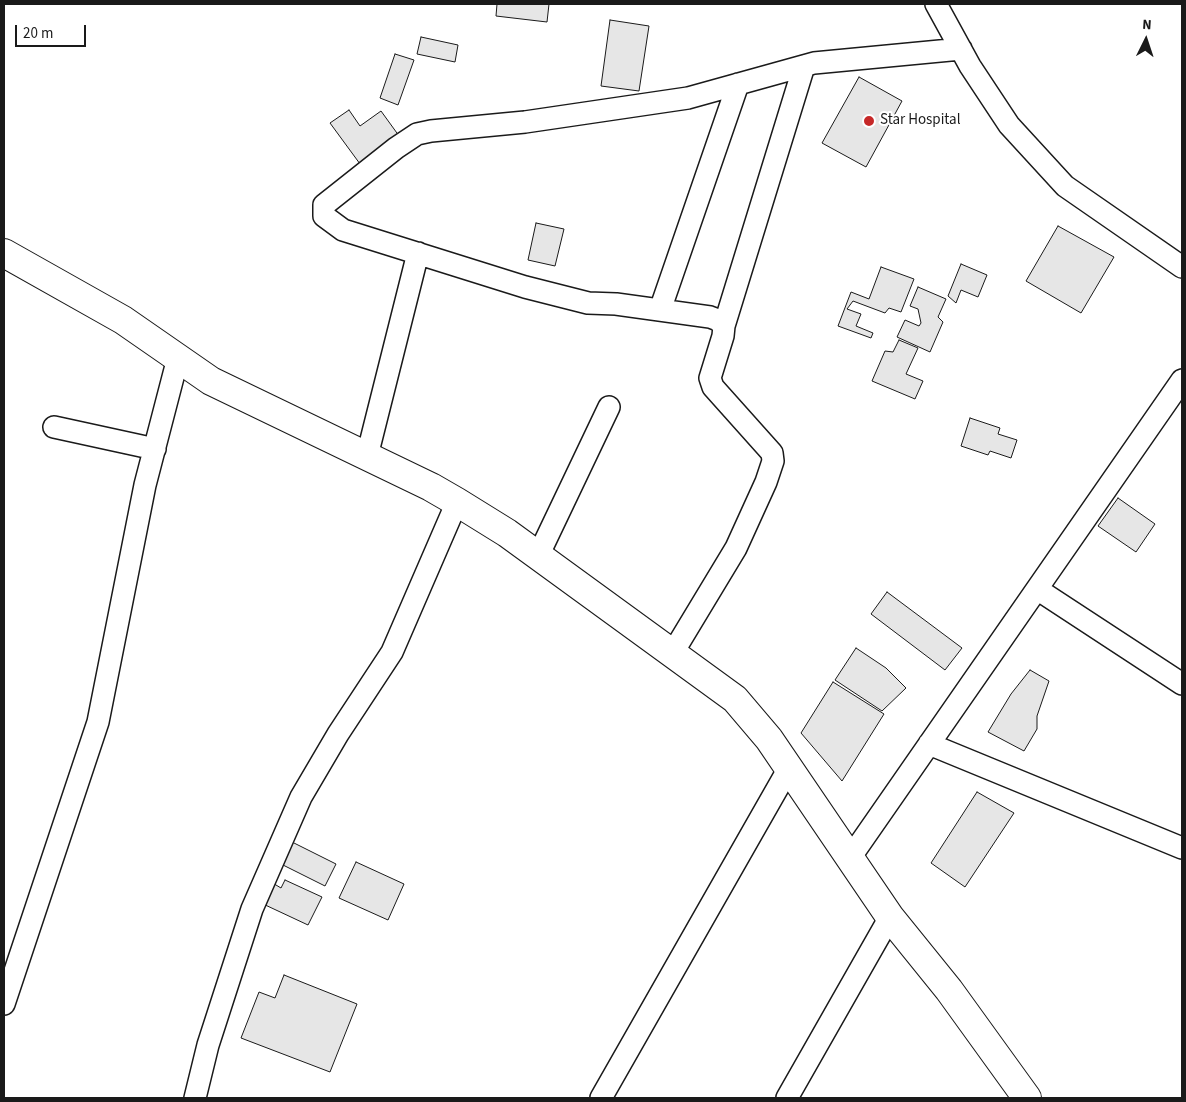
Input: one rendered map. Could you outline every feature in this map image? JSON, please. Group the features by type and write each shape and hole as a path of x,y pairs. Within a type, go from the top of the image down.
{"street":[{"path":"936,4 1009,125 1065,186 1182,266"},
{"path":"724,326 718,320 710,317 616,304 588,303 525,287 343,230 328,222 322,212 324,205 396,148 417,134 525,122 678,100 814,63 961,48"},
{"path":"672,654 736,548 766,482 773,461 772,454 713,387 710,378 723,336 724,326 804,66"},
{"path":"660,310 738,84"},
{"path":"4,253 123,320 211,381 431,486 507,533 735,699 769,739 890,917 949,990 1027,1098"},
{"path":"367,456 418,254"},
{"path":"4,1004 98,722 145,485 178,358"},
{"path":"850,858 1182,380"},
{"path":"538,556 609,407"},
{"path":"54,427 155,449"},
{"path":"196,1098 208,1045 252,909 301,797 338,734 392,652 456,502"},
{"path":"1037,588 1182,684"},
{"path":"929,744 1182,848"},
{"path":"601,1098 789,768"},
{"path":"794,1096 890,917"}],"building":[{"path":"497,4 549,4 547,22 496,16"},
{"path":"610,20 649,26 639,91 601,86"},
{"path":"421,37 458,45 455,62 417,54"},
{"path":"395,54 414,60 398,105 380,98"},
{"path":"859,77 902,101 866,167 822,143"},
{"path":"349,110 360,126 381,111 402,140 363,168 330,123"},
{"path":"536,223 564,229 555,266 528,260"},
{"path":"1058,226 1114,257 1081,313 1026,281"},
{"path":"961,264 987,275 978,297 961,290 956,303 948,296"},
{"path":"881,267 914,279 901,312 889,308 885,313 853,301 847,309 861,314 856,326 873,333 871,338 838,326 851,292 869,299"},
{"path":"918,287 946,299 938,317 943,322 930,352 897,337 905,320 919,326 921,323 918,309 910,306"},
{"path":"899,340 918,348 906,374 923,381 915,399 872,381 885,351 893,352"},
{"path":"970,418 1000,428 998,434 1017,440 1011,458 990,451 988,455 961,446"},
{"path":"1118,498 1155,524 1136,552 1098,526"},
{"path":"887,592 962,648 945,670 871,614"},
{"path":"856,648 886,668 906,688 882,711 835,680"},
{"path":"1030,670 1049,681 1037,716 1037,729 1024,751 988,732 1011,694"},
{"path":"833,682 884,714 842,781 801,733"},
{"path":"977,792 1014,813 965,887 931,863"},
{"path":"292,842 336,864 325,886 281,864"},
{"path":"356,862 404,884 388,920 339,898"},
{"path":"285,880 322,897 308,925 261,903 271,882 281,888"},
{"path":"284,975 357,1004 330,1072 241,1038 259,992 275,998"}],"place":[{"name":"Star Hospital","path":"869,121"}]}
